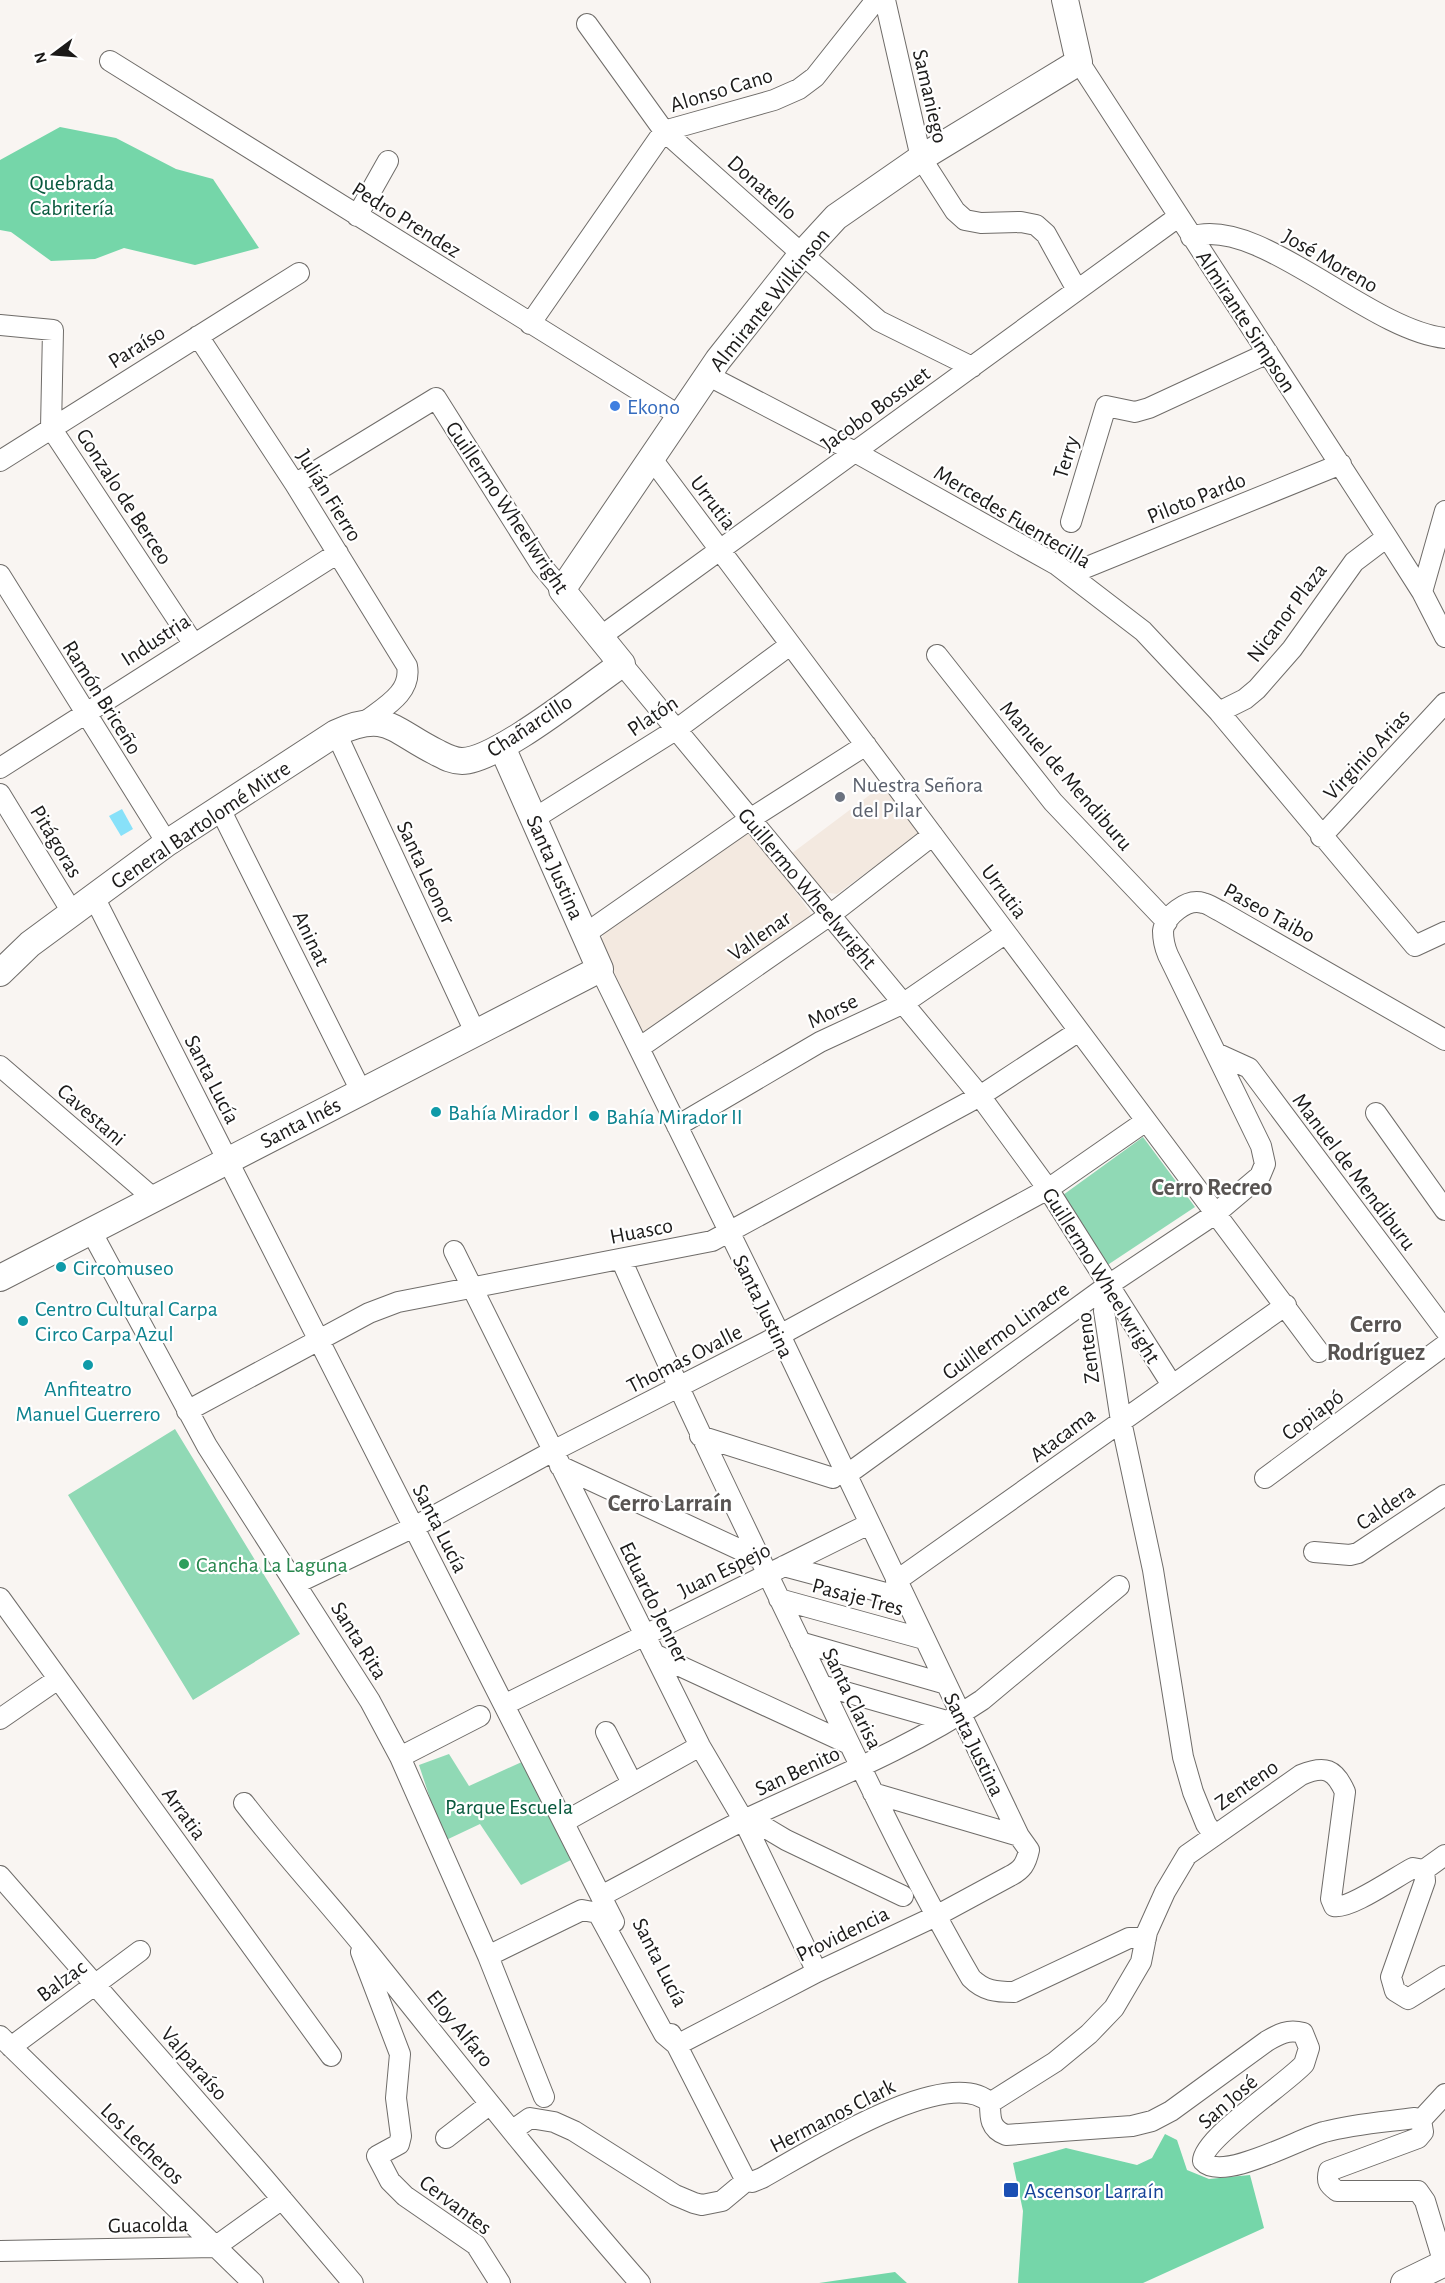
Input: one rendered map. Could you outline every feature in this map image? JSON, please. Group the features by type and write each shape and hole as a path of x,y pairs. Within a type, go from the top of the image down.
{"street":[{"name":"Alonso Cano","path":"530,324 664,131 774,100 799,89 815,77 876,0"},
{"name":"Samaniego","path":"885,0 921,158 955,212 964,220 981,223 1021,222 1036,225 1046,234 1077,290"},
{"name":"Almirante Simpson","path":"1065,0 1079,62 1341,464 1422,592 1445,637"},
{"name":"Donatello","path":"587,24 664,131 802,254 879,321 972,367"},
{"name":"Pedro Prendez","path":"110,61 680,416"},
{"name":"Almirante Wilkinson","path":"562,590 707,375 802,254 837,217 921,158 1079,62"},
{"path":"357,216 388,161"},
{"name":"Jacobo Bossuet","path":"600,637 1178,217"},
{"name":"José Moreno","path":"1191,237 1211,234 1241,239 1267,250 1388,321 1413,332 1445,338"},
{"name":"Paraíso","path":"0,461 299,273"},
{"name":"Gonzalo de Berceo","path":"0,325 53,330 51,428 193,644"},
{"name":"Julián Fierro","path":"198,336 295,483 407,666 409,676 406,685"},
{"name":"Terry","path":"1071,522 1106,406 1135,412 1149,408 1268,353"},
{"name":"Mercedes Fuentecilla","path":"707,375 855,452 1070,573 1143,632 1219,712 1414,946 1445,932"},
{"name":"Guillermo Wheelwright","path":"295,483 436,398 541,565 980,1096 1048,1189 1107,1286 1172,1385"},
{"name":"Urrutia","path":"652,459 1319,1352"},
{"name":"Piloto Pardo","path":"1070,573 1341,464"},
{"path":"1422,592 1445,512"},
{"name":"Nicanor Plaza","path":"1219,712 1245,699 1257,689 1292,649 1354,562 1387,537"},
{"name":"Industria","path":"0,768 338,553"},
{"name":"Ramón Briceño","path":"0,575 167,843"},
{"name":"Platón","path":"534,819 676,729 790,645"},
{"name":"Manuel de Mendiburu","path":"937,655 1053,802 1167,922"},
{"name":"Chañarcillo","path":"365,722 380,721 391,725 448,758 462,761 479,757 502,747 622,664"},
{"name":"General Bartolomé Mitre","path":"0,973 30,944 167,843 219,807 336,733 365,722 394,699 406,685"},
{"name":"Virginio Arias","path":"1322,837 1445,703"},
{"name":"Santa Leonor","path":"336,733 475,1032"},
{"path":"585,934 750,819 866,745"},
{"name":"Santa Justina","path":"502,747 600,969 780,1335 839,1477 869,1524 946,1684 954,1718 1029,1850 1026,1862"},
{"name":"Pitágoras","path":"0,794 72,912"},
{"name":"Aninat","path":"219,807 361,1091"},
{"name":"Vallenar","path":"639,1048 830,915 933,836"},
{"name":"Santa Lucía","path":"94,897 746,2181"},
{"name":"Paseo Taibo","path":"1167,922 1184,905 1193,902 1203,903 1445,1040"},
{"path":"1167,922 1163,929 1168,955 1216,1053"},
{"name":"Morse","path":"676,1126 820,1042 904,1003 1005,933"},
{"name":"Santa Inés","path":"0,1278 152,1197 600,969"},
{"name":"Huasco","path":"187,1411 369,1313 398,1302 712,1241 980,1096 1079,1030"},
{"name":"Manuel de Mendiburu","path":"1216,1053 1249,1068 1445,1330"},
{"name":"Guillermo Linacre","path":"839,1477 1107,1286 1215,1214 1260,1176 1265,1164 1262,1146 1216,1053"},
{"name":"Cavestani","path":"0,1066 152,1197"},
{"path":"1376,1113 1443,1210"},
{"name":"Thomas Ovalle","path":"297,1583 557,1459 678,1389 1048,1189 1146,1121"},
{"name":"Santa Rita","path":"91,1231 187,1411 370,1701 400,1757 488,1956 544,2097"},
{"name":"Eduardo Jenner","path":"454,1251 700,1746 746,1819 817,1972"},
{"name":"Santa Clarisa","path":"621,1259 700,1436 770,1566 779,1599 860,1767 970,1978 981,1988 996,1992 1014,1992 1032,1986 1129,1938 1146,1938"},
{"name":"Zenteno","path":"1107,1286 1104,1311 1121,1421 1153,1570 1183,1757 1193,1792 1206,1824 1214,1834 1301,1775 1316,1769 1330,1771 1340,1779 1345,1792 1331,1899 1334,1905 1340,1907 1351,1903 1413,1868 1424,1870"},
{"name":"Atacama","path":"900,1589 1038,1482 1286,1305"},
{"name":"Copiapó","path":"1264,1478 1445,1345"},
{"path":"700,1436 839,1477"},
{"path":"557,1459 770,1566 900,1589"},
{"name":"Caldera","path":"1314,1552 1358,1553 1445,1495"},
{"name":"Juan Espejo","path":"504,1706 645,1635 770,1566 869,1524"},
{"name":"San Benito","path":"601,1896 746,1819 860,1767 954,1718 982,1700 1119,1586"},
{"name":"Arratia","path":"0,1598 331,2056"},
{"name":"Pasaje Tres","path":"779,1599 924,1639"},
{"path":"800,1642 946,1684"},
{"path":"654,1654 849,1744"},
{"path":"0,1719 58,1679"},
{"path":"821,1685 954,1718"},
{"path":"400,1757 480,1716"},
{"path":"606,1732 632,1783"},
{"path":"564,1822 700,1746"},
{"path":"873,1793 1019,1836"},
{"name":"Eloy Alfaro","path":"244,1803 278,1847 355,1935 553,2182 640,2283"},
{"path":"746,1819 903,1896"},
{"path":"990,2103 1055,2062 1089,2034 1114,2008 1141,1962 1146,1938 1165,1892 1187,1855 1214,1834"},
{"path":"1445,1855 1424,1870 1425,1881 1391,1977 1395,1991 1408,1999 1445,1976"},
{"name":"Providencia","path":"677,2045 817,1972 936,1916 1020,1871 1026,1862"},
{"name":"Valparaíso","path":"0,1876 282,2199 352,2283"},
{"path":"488,1956 582,1911 598,1913 664,2034 677,2045"},
{"name":"Cervantes","path":"355,1935 400,2054 396,2098 401,2136 399,2144 377,2156 390,2181 405,2196 476,2245 500,2283"},
{"name":"Balzac","path":"5,2042 95,1985 140,1951"},
{"name":"San José","path":"990,2103 990,2118 993,2127 1006,2134 1132,2126 1171,2111 1267,2041 1284,2032 1294,2030 1303,2033 1307,2039 1308,2055 1304,2064 1220,2135 1203,2157 1205,2164 1224,2166 1265,2156 1323,2132 1415,2118 1421,2120"},
{"name":"Los Lecheros","path":"5,2042 254,2283"},
{"name":"Hermanos Clark","path":"513,2130 530,2118 560,2124 675,2195 702,2205 722,2201 746,2181 752,2182 762,2178 872,2119 919,2099 963,2092 984,2097 990,2103"},
{"path":"1404,2283 1444,2265 1425,2201 1418,2191 1405,2189 1337,2191 1329,2185 1327,2178 1329,2171 1348,2162 1418,2138 1424,2125 1421,2120 1445,2094"},
{"path":"446,2138 490,2104"},
{"name":"Guacolda","path":"0,2251 215,2247 282,2199"}],"shaded area":[{"path":"883,785 919,834 837,894 823,892 791,854"},
{"path":"750,826 812,915 643,1037 601,943 605,927"}],"green space":[{"name":"Quebrada Cabritería","path":"60,127 116,138 176,169 213,179 259,248 195,265 124,248 95,259 51,261 11,232 0,230 0,160"},
{"path":"1143,1137 1195,1207 1106,1266 1063,1195"},
{"name":"Cancha La Laguna","path":"175,1429 300,1634 193,1700 68,1495"},
{"name":"Parque Escuela","path":"449,1754 469,1786 524,1761 573,1859 521,1885 480,1824 444,1841 419,1765"},
{"path":"1165,2134 1177,2140 1187,2170 1209,2179 1250,2175 1264,2228 1143,2283 1018,2283 1023,2211 1013,2163 1066,2148 1137,2165 1152,2158"},
{"path":"895,2272 907,2283 819,2283"}],"water":[{"path":"122,809 133,829 121,836 109,816"}],"place":[{"name":"Ekono","path":"615,406"},
{"name":"Nuestra Señora del Pilar","path":"840,797"},
{"name":"Bahía Mirador I","path":"436,1112"},
{"name":"Bahía Mirador II","path":"594,1116"},
{"name":"Circomuseo","path":"61,1267"},
{"name":"Centro Cultural Carpa Circo Carpa Azul","path":"23,1321"},
{"name":"Anfiteatro Manuel Guerrero","path":"88,1365"},
{"name":"Cancha La Laguna","path":"184,1564"},
{"name":"Ascensor Larraín","path":"1011,2190"}],"district":[{"name":"Cerro Recreo","path":"1212,1187"},
{"name":"Cerro Rodríguez","path":"1376,1338"},
{"name":"Cerro Larraín","path":"670,1503"}]}
